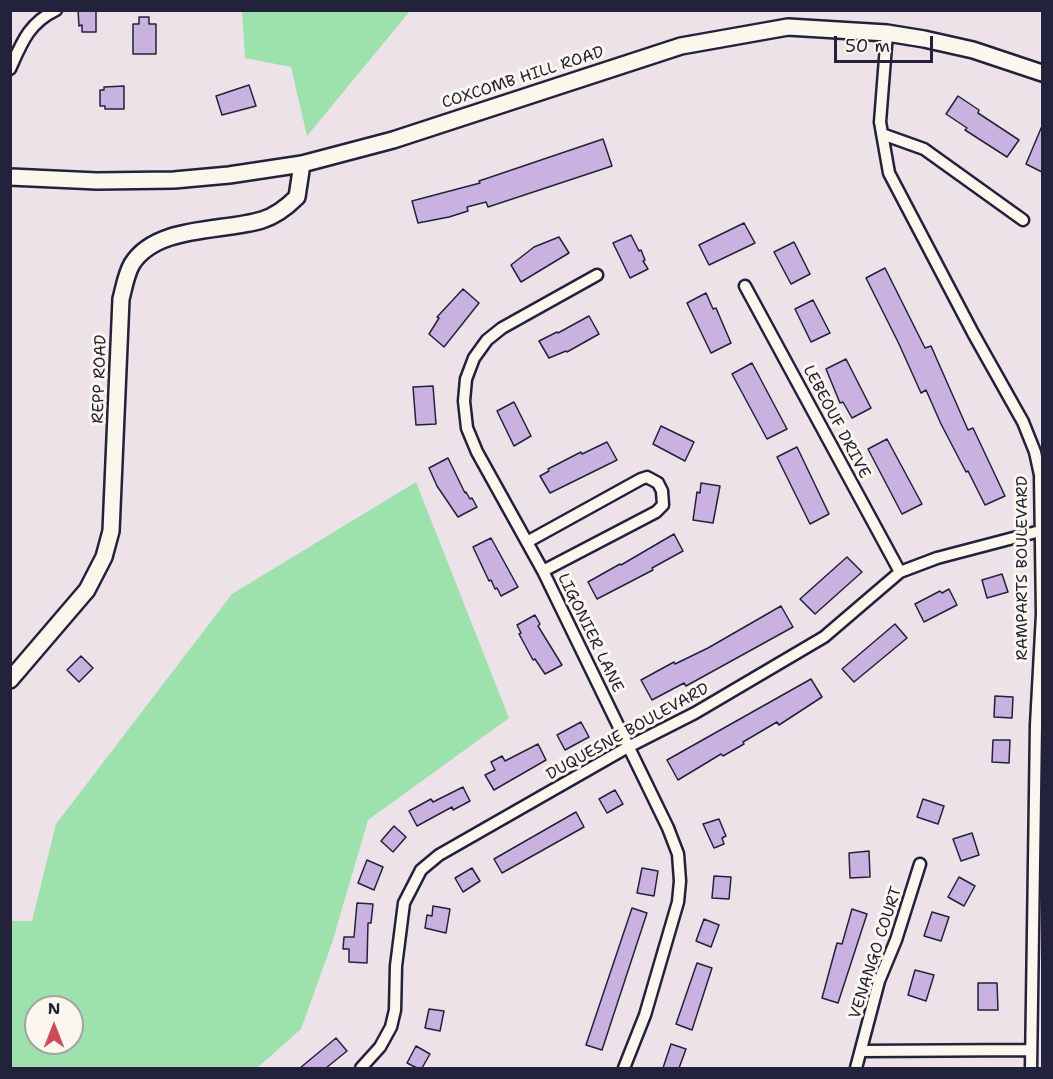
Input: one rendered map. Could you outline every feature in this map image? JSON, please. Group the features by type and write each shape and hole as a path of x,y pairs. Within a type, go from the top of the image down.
{"main road":[{"name":"COXCOMB HILL ROAD","path":"10,177 97,181 174,180 229,175 302,164 393,140 681,46 788,27 887,33 924,39 973,50 1042,73"},
{"name":"REPP ROAD","path":"10,680 87,590 104,557 111,531 121,299 131,266 142,251 157,242 171,237 263,220 277,213 297,197 302,164"}],"street":[{"path":"10,69 24,39 37,21 56,10"},
{"name":"RAMPARTS BOULEVARD","path":"887,33 880,122 889,173 973,333 1023,422 1035,452 1040,475 1042,614 1036,725 1031,1068"},
{"path":"882,134 924,149 1023,220"},
{"name":"LIGONIER LANE","path":"597,275 502,328 487,340 474,358 466,379 464,401 467,428 477,452 543,571 668,828 678,854 680,881 678,902 645,1015 624,1068"},
{"name":"LEBEOUF DRIVE","path":"746,286 900,572"},
{"path":"527,542 641,479 647,477 658,483 664,498 663,505 656,512 543,571"},
{"name":"DUQUESNE BOULEVARD","path":"361,1068 380,1047 391,1027 395,1010 396,966 404,903 421,870 439,855 628,747 695,713 824,637 900,572 937,558 1040,531"},
{"name":"VENANGO COURT","path":"856,1068 879,981 896,940 920,864"},
{"path":"861,1051 1031,1050"}],"green space":[{"path":"242,10 410,11 307,136 291,67 245,58"},
{"path":"416,482 509,718 368,820 332,943 301,1029 257,1068 11,1068 11,921 32,921 56,824 232,594"}],"building":[{"path":"78,10 96,10 96,32 82,32 82,25 79,26"},
{"path":"139,17 149,17 149,24 156,24 156,54 133,54 133,24 139,24"},
{"path":"249,85 256,106 222,115 216,96"},
{"path":"124,86 124,109 105,109 105,106 100,106 100,90 104,90 104,87"},
{"path":"958,96 979,110 978,113 1019,140 1007,157 965,130 967,128 946,114"},
{"path":"1042,126 1042,172 1026,164"},
{"path":"603,139 612,166 488,207 486,202 467,207 468,211 449,217 418,223 412,201 480,183 479,181"},
{"path":"744,223 755,243 709,265 699,245"},
{"path":"631,235 639,251 641,250 645,260 643,261 648,269 630,278 613,243"},
{"path":"559,237 569,253 521,282 511,265 534,247"},
{"path":"794,242 810,274 791,284 774,252"},
{"path":"885,268 925,348 931,346 968,430 973,428 1005,496 985,505 941,424 926,390 921,393 866,278"},
{"path":"463,289 479,303 444,347 429,334 439,318 437,317"},
{"path":"706,293 713,309 716,308 731,343 711,353 687,303"},
{"path":"813,300 830,333 811,342 795,309"},
{"path":"589,316 599,334 567,352 549,358 539,341"},
{"path":"846,359 871,408 852,418 843,402 840,403 826,369"},
{"path":"752,363 787,429 767,439 732,374"},
{"path":"433,386 436,424 416,425 413,387"},
{"path":"514,402 531,436 514,446 497,411"},
{"path":"661,426 694,442 685,461 653,444"},
{"path":"887,439 922,504 902,514 868,449"},
{"path":"607,442 617,460 550,493 540,476 549,471 548,469 581,452 582,454"},
{"path":"797,447 829,514 810,524 777,457"},
{"path":"448,458 465,493 470,499 472,498 477,507 458,517 437,486 429,468"},
{"path":"701,483 720,486 713,523 693,520 697,492 700,493"},
{"path":"674,534 683,551 652,568 653,570 597,599 588,582"},
{"path":"491,538 518,587 501,596 491,580 489,581 473,547"},
{"path":"847,557 862,572 815,614 800,599"},
{"path":"1002,574 1008,592 987,598 982,580"},
{"path":"949,589 957,605 924,622 915,604 940,591 942,593"},
{"path":"781,606 793,627 686,686 684,683 652,700 641,680 674,662 675,664 708,648"},
{"path":"535,615 540,624 538,626 562,665 545,674 535,659 533,660 519,634 521,633 517,625"},
{"path":"895,624 907,638 854,682 842,669"},
{"path":"81,656 93,668 79,682 67,670"},
{"path":"811,679 822,697 779,725 777,722 743,742 744,744 723,756 721,754 678,780 667,760"},
{"path":"995,696 1013,697 1012,718 994,717"},
{"path":"581,722 589,737 565,750 557,735"},
{"path":"993,740 1010,740 1009,763 992,762"},
{"path":"538,744 546,760 494,790 485,775 495,770 491,762 502,756 505,761"},
{"path":"463,787 470,801 453,810 452,807 417,826 409,811 431,799 433,802"},
{"path":"615,790 623,804 607,813 599,799"},
{"path":"923,799 944,806 938,824 917,817"},
{"path":"576,812 584,827 502,873 494,859"},
{"path":"719,819 726,836 722,838 724,844 714,848 703,824"},
{"path":"394,826 406,837 393,852 381,841"},
{"path":"972,833 979,855 961,861 953,839"},
{"path":"869,851 870,877 850,878 849,853"},
{"path":"367,860 383,867 374,890 358,883"},
{"path":"472,868 480,881 463,892 455,878"},
{"path":"642,868 658,871 654,896 637,893"},
{"path":"714,876 731,877 729,899 712,898"},
{"path":"959,877 975,886 964,906 948,897"},
{"path":"357,903 373,904 371,923 368,923 367,963 349,962 349,949 343,949 344,937 354,937"},
{"path":"433,906 450,909 446,933 425,928 427,915 432,916"},
{"path":"632,908 647,913 602,1050 586,1045"},
{"path":"852,909 867,914 838,1003 822,998 837,943 842,944"},
{"path":"932,912 949,917 941,941 924,936"},
{"path":"704,919 719,925 711,947 696,941"},
{"path":"697,963 712,968 692,1030 676,1024"},
{"path":"915,970 934,975 926,1001 908,995"},
{"path":"978,983 997,983 998,1010 978,1010"},
{"path":"429,1009 444,1011 440,1031 425,1028"},
{"path":"336,1038 347,1051 326,1068 300,1068"},
{"path":"671,1044 686,1049 679,1068 663,1068"},
{"path":"416,1046 430,1054 422,1068 407,1063"}]}
